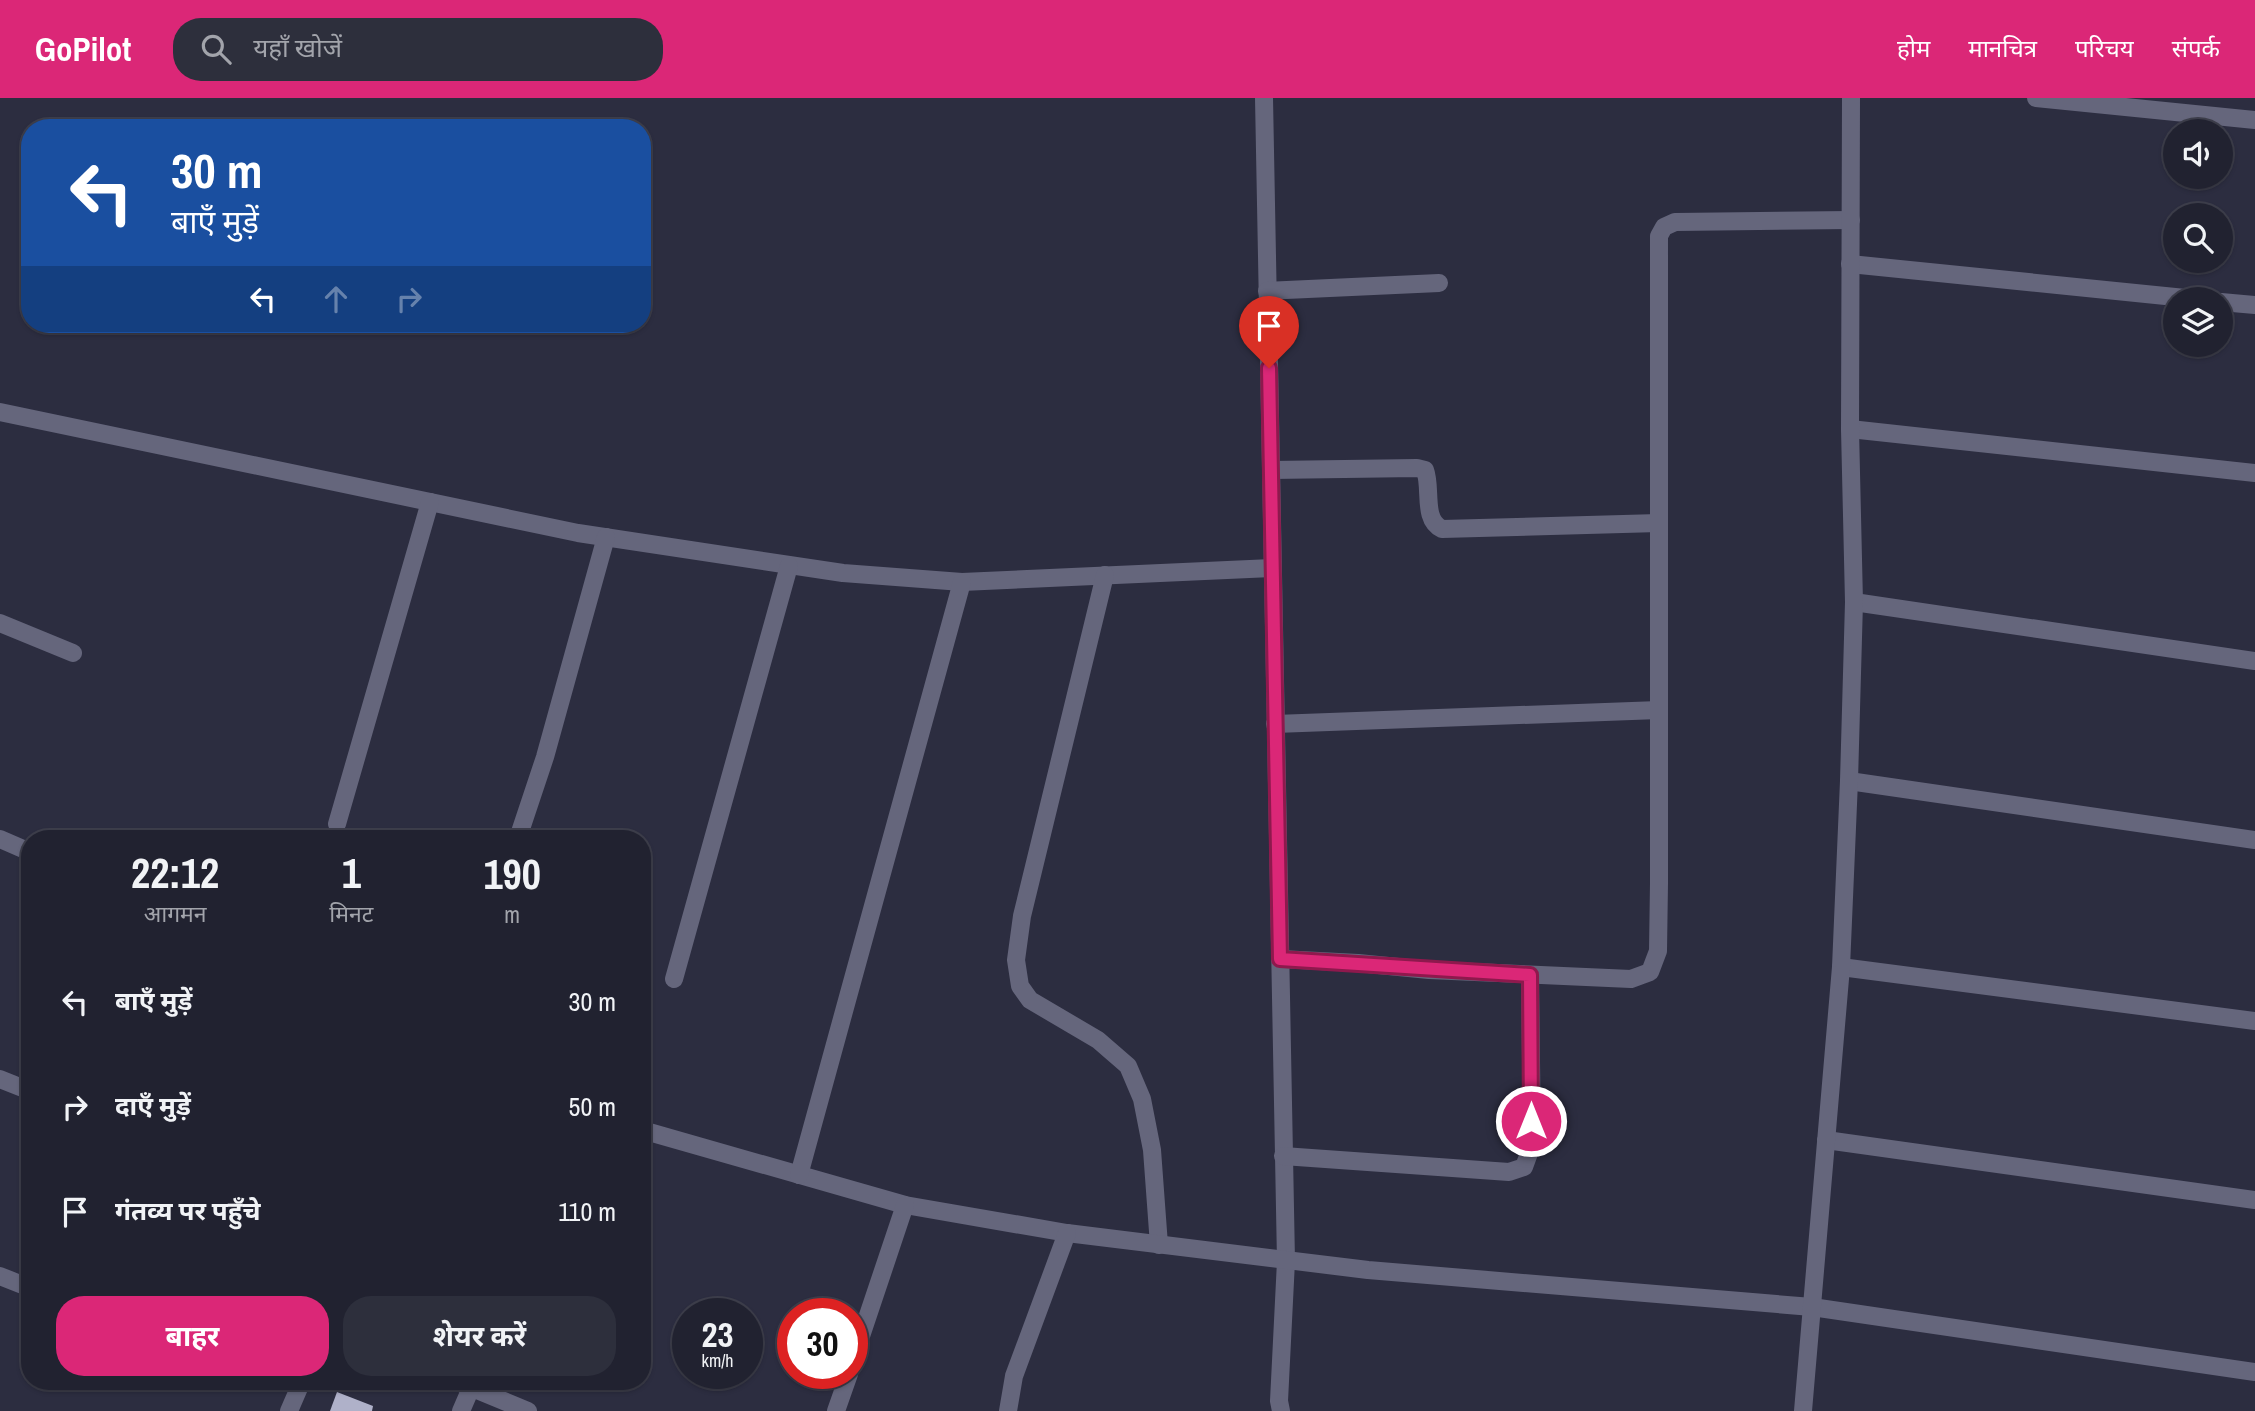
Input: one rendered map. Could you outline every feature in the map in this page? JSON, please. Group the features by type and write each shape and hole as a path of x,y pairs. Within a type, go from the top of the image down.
{"street":[{"path":"1264,98 1286,1261 1279,1401 1281,1411"},
{"path":"1803,1411 1841,967 1849,781 1854,602 1850,429 1851,98"},
{"path":"2036,98 2255,120"},
{"path":"1280,959 1631,979 1650,972 1658,951 1659,236 1664,227 1675,222 1851,220"},
{"path":"1850,264 2163,296"},
{"path":"1267,291 1438,283"},
{"path":"2233,303 2255,305"},
{"path":"0,412 606,537 843,573 962,582 1272,568"},
{"path":"1850,429 2255,473"},
{"path":"1270,470 1425,470 1428,477 1431,519 1434,526 1442,529 1659,523"},
{"path":"337,824 430,502"},
{"path":"521,830 545,757 606,537"},
{"path":"674,979 789,566"},
{"path":"1105,575 1022,916 1016,960 1020,986 1030,1000 1098,1040 1128,1066 1142,1099 1153,1150 1159,1245"},
{"path":"799,1175 962,582"},
{"path":"1854,602 2255,661"},
{"path":"0,623 73,653"},
{"path":"1275,724 1659,710"},
{"path":"1849,781 2255,840"},
{"path":"0,838 21,848"},
{"path":"1841,967 2255,1021"},
{"path":"1283,1156 1509,1172 1524,1167 1531,1145 1530,975"},
{"path":"0,1079 21,1087"},
{"path":"651,1133 905,1205 1067,1233 1368,1270 1812,1307 2255,1372"},
{"path":"1826,1140 2255,1200"},
{"path":"868,1315 905,1205"},
{"path":"1008,1411 1014,1376 1067,1233"},
{"path":"0,1276 21,1284"},
{"path":"836,1411 844,1389"},
{"path":"289,1411 298,1390"},
{"path":"461,1411 466,1390"},
{"path":"482,1390 528,1411"}],"building":[{"path":"337,1392 373,1406 372,1411 330,1411"}],"route":[{"path":"1269,368 1280,959 1530,975 1531,1121"}]}
